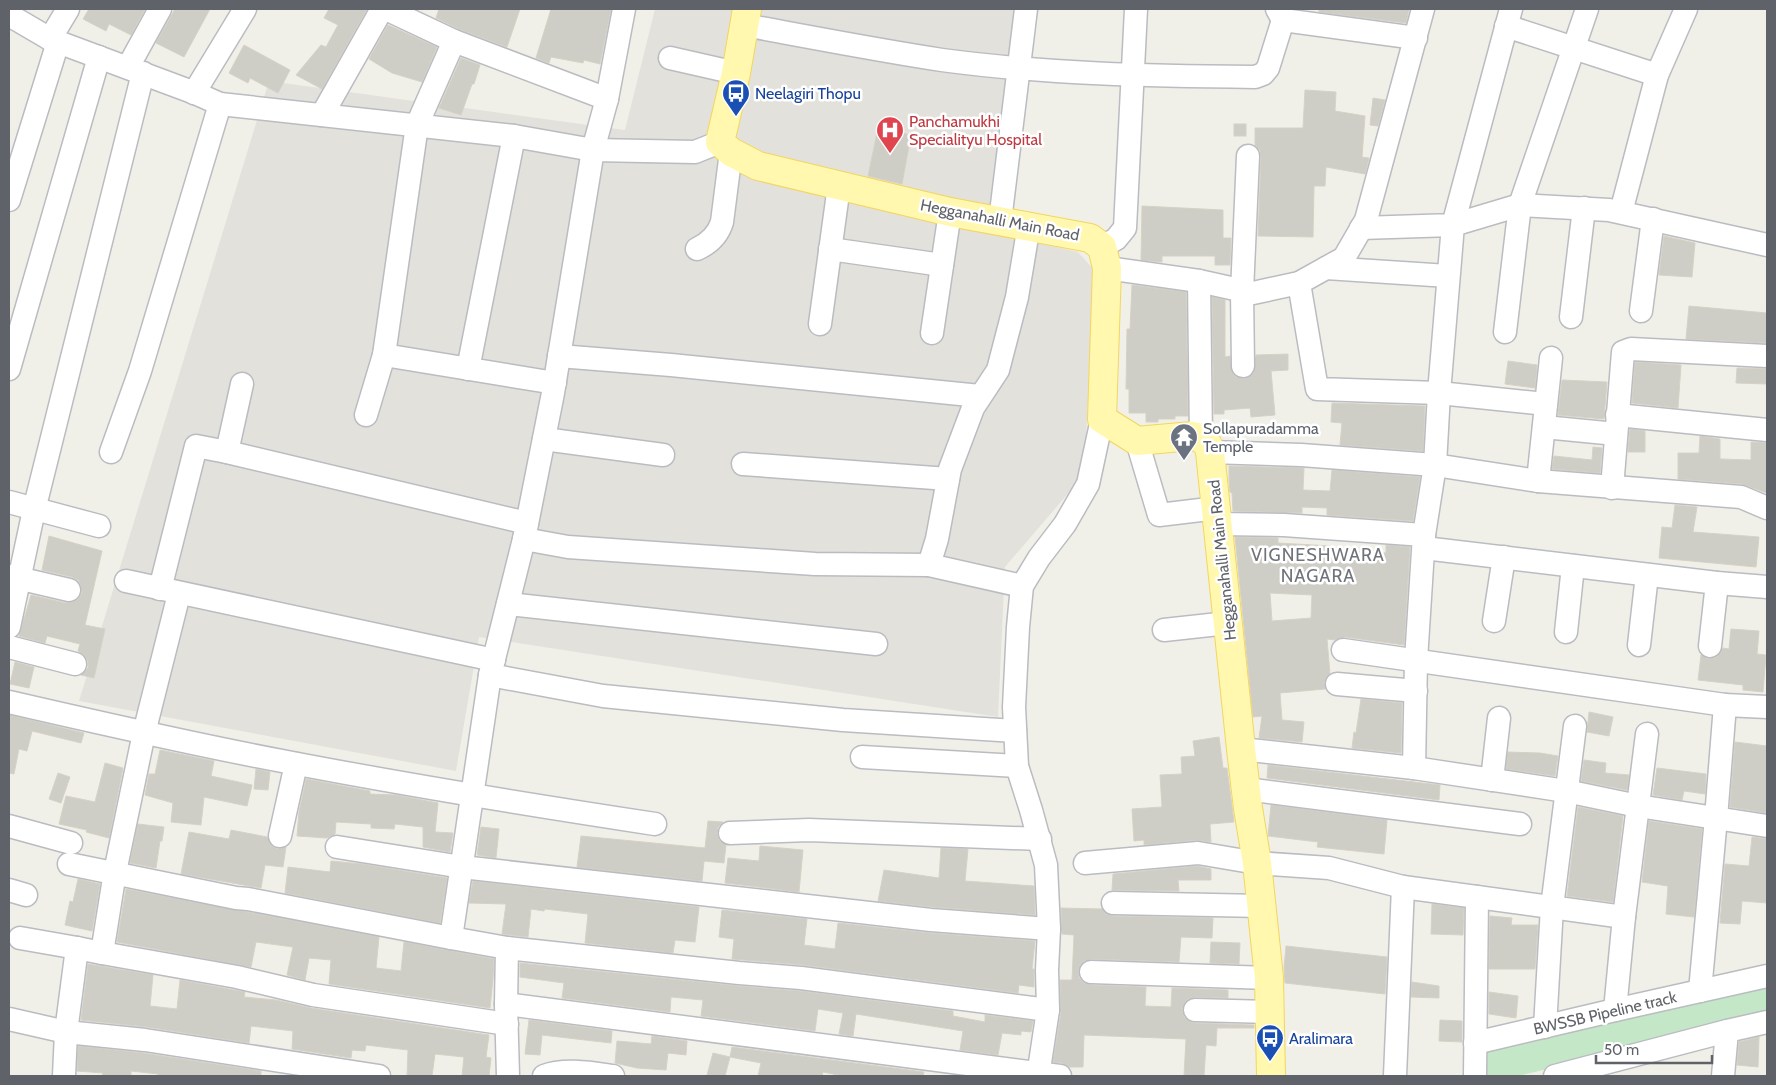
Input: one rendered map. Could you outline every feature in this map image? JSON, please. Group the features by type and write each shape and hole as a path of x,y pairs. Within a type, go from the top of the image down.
{"main road":[{"path":"726,147 746,17"},
{"name":"Hegganahalli Main Road","path":"726,147 758,166 950,212 1029,225 1090,238 1104,258"},
{"path":"1104,258 1102,419 1137,441 1192,436 1206,445"},
{"name":"Hegganahalli Main Road","path":"1206,445 1217,516 1241,749 1258,863 1269,978 1271,1076"}],"street":[{"path":"9,200 54,40 68,9"},
{"path":"9,627 14,577 34,510 135,70 160,9"},
{"path":"194,93 245,9"},
{"path":"322,115 384,9 454,41 607,99"},
{"path":"451,938 492,668 525,531 544,439 594,150 607,99 624,9"},
{"path":"1000,221 1026,9"},
{"path":"1136,9 1125,228 1104,258 1253,294 1299,283 1344,258 1366,220 1423,9"},
{"path":"1504,332 1520,205 1587,9"},
{"path":"1621,212 1657,74 1686,9"},
{"path":"746,17 942,60 1019,68 1133,75 1256,77 1263,74 1268,68 1280,14 1416,38"},
{"path":"9,15 54,40 220,104 514,136 594,150 695,152 726,147 720,230 707,244 697,249"},
{"path":"1414,768 1416,660 1424,542 1435,466 1453,225 1508,17 1574,48 1657,74"},
{"path":"366,415 384,355 418,125 454,41"},
{"path":"9,369 99,57"},
{"path":"670,58 736,73"},
{"path":"111,452 140,371 220,104"},
{"path":"468,369 514,136"},
{"path":"1243,366 1242,292 1248,156"},
{"path":"820,324 838,186"},
{"path":"1361,228 1453,225 1520,205 1609,210 1767,245"},
{"path":"1571,317 1584,208"},
{"path":"932,333 950,212"},
{"path":"1641,311 1653,220"},
{"path":"929,565 937,539 950,469 972,408 998,370 1017,297 1029,225"},
{"path":"830,249 942,265"},
{"path":"1326,268 1448,276"},
{"path":"1199,281 1206,445 1435,466 1538,481 1741,497 1767,508"},
{"path":"1299,283 1317,389 1439,393 1546,404"},
{"path":"1612,488 1622,357 1626,350 1767,356"},
{"path":"384,355 555,383"},
{"path":"559,356 671,365 980,396"},
{"path":"1538,481 1551,358"},
{"path":"227,452 242,384"},
{"path":"20,938 237,977 313,995 506,1014 1045,1075 1049,929 1046,865 1040,839 1017,766 1014,707 1018,627 1022,586 1039,558 1065,524 1088,484 1102,419"},
{"path":"1544,427 1617,425 1767,430"},
{"path":"544,439 663,455"},
{"path":"1137,441 1159,515 1217,516 1424,542 1504,557 1573,566 1767,587"},
{"path":"102,953 115,872 144,733 196,446 227,452 525,531 568,547 815,564 929,565 1022,586"},
{"path":"743,464 948,479"},
{"path":"9,502 99,526"},
{"path":"1494,621 1504,557"},
{"path":"1566,632 1573,566"},
{"path":"1639,645 1647,574"},
{"path":"14,577 69,590"},
{"path":"126,582 603,696 843,720 1015,731"},
{"path":"1710,646 1717,583"},
{"path":"508,604 876,644"},
{"path":"1164,630 1228,623"},
{"path":"9,647 75,664"},
{"path":"1343,650 1724,705 1767,707"},
{"path":"1337,684 1416,691"},
{"path":"9,702 144,733 296,764 472,796 655,824"},
{"path":"1700,992 1724,705"},
{"path":"1492,780 1500,718"},
{"path":"1545,1027 1552,907 1575,726"},
{"path":"1614,1010 1647,734"},
{"path":"1241,749 1414,768 1566,791 1638,806 1767,826"},
{"path":"862,757 1017,766"},
{"path":"280,836 296,764"},
{"path":"1246,789 1520,824"},
{"path":"9,826 115,872 236,898 507,948 801,978 1048,1010"},
{"path":"730,833 809,830 1040,839"},
{"path":"337,847 462,867 921,919 1049,929"},
{"path":"1085,862 1198,853 1258,863 1328,868 1403,887 1624,917"},
{"path":"1396,1076 1403,887"},
{"path":"1474,1076 1478,897"},
{"path":"1113,903 1262,906"},
{"path":"64,1076 66,1032 77,948"},
{"path":"507,948 506,1014 508,1076"},
{"path":"1091,972 1269,978"},
{"name":"BWSSB Pipeline track","path":"1475,1043 1767,976"},
{"path":"1194,1010 1270,1012"},
{"path":"9,1019 66,1032 145,1040 379,1076"},
{"path":"1568,1074 1726,1031 1767,1022"},
{"path":"1723,1076 1726,1031"},
{"path":"550,1075 593,1073 613,1076"}],"shaded area":[{"path":"655,9 1021,9 985,231 1078,252 1095,271 1084,475 1005,567 998,717 479,637 456,771 79,701 269,81 625,130"}],"green space":[{"path":"1767,985 1767,1017 1518,1076 1487,1076 1483,1053"}],"building":[{"path":"89,9 145,9 131,35 109,24 106,31 83,19"},
{"path":"175,9 210,9 184,57 156,43"},
{"path":"329,9 367,9 322,89 296,75 321,45 326,47 338,25 324,18"},
{"path":"439,9 520,9 507,47 436,18"},
{"path":"551,9 611,9 600,64 584,60 583,63 551,57 549,63 536,58"},
{"path":"1319,9 1409,9 1406,23 1319,12"},
{"path":"388,25 437,47 422,82 392,73 369,59"},
{"path":"244,45 290,70 278,93 250,78 248,83 229,73"},
{"path":"461,58 480,65 461,115 439,108"},
{"path":"1305,90 1336,92 1335,111 1365,116 1362,157 1369,158 1365,174 1326,167 1325,186 1314,186 1313,237 1258,236 1261,157 1260,150 1255,145 1255,128 1303,128"},
{"path":"1373,98 1385,100 1378,126 1370,125"},
{"path":"1234,124 1246,124 1246,136 1234,136"},
{"path":"878,128 911,135 902,184 868,176"},
{"path":"1142,206 1223,210 1223,238 1231,238 1230,265 1215,265 1215,256 1162,256 1162,262 1141,260"},
{"path":"1664,236 1695,243 1692,277 1659,275"},
{"path":"1132,285 1186,292 1188,416 1175,416 1175,419 1158,419 1158,422 1146,422 1146,413 1129,413 1129,389 1126,389 1127,329 1130,329"},
{"path":"1212,297 1225,300 1225,357 1230,356 1232,372 1236,377 1244,379 1254,373 1256,355 1288,354 1288,370 1271,371 1275,415 1251,417 1250,408 1224,410 1224,414 1214,414"},
{"path":"1689,306 1767,313 1767,343 1686,339"},
{"path":"1508,361 1537,365 1535,388 1505,384"},
{"path":"1635,362 1681,365 1678,408 1632,403"},
{"path":"1737,368 1767,369 1767,384 1736,383"},
{"path":"1562,380 1607,382 1604,419 1558,415"},
{"path":"1332,403 1425,406 1423,451 1340,445 1342,423 1331,422"},
{"path":"1630,429 1645,431 1645,452 1628,452"},
{"path":"1700,436 1720,439 1720,459 1751,460 1751,442 1767,443 1767,493 1742,484 1678,479 1678,453 1699,453"},
{"path":"1593,447 1602,448 1600,473 1552,469 1554,456 1592,460"},
{"path":"1229,466 1304,468 1303,490 1330,491 1332,470 1420,477 1413,521 1327,515 1327,508 1302,507 1302,513 1233,511"},
{"path":"1675,505 1697,507 1693,532 1759,537 1756,567 1659,558 1662,527 1672,528"},
{"path":"49,536 102,551 85,625 105,629 94,678 81,675 88,668 88,661 78,651 80,644 47,636 45,643 19,636 31,595 66,603 78,599 82,593 78,580 42,570"},
{"path":"1235,537 1278,538 1278,543 1331,546 1331,550 1386,553 1386,545 1410,547 1404,645 1345,637 1335,640 1327,639 1330,674 1324,682 1325,689 1280,693 1282,720 1304,722 1302,742 1259,738 1262,716 1253,717","holes":["1270,593 1312,595 1311,618 1272,621"]},
{"path":"1731,629 1759,631 1757,654 1766,655 1763,692 1743,690 1743,685 1698,680 1701,655 1708,659 1715,658 1723,648 1729,649"},
{"path":"15,662 34,667 29,688 10,684"},
{"path":"1361,699 1402,703 1401,753 1352,748"},
{"path":"1589,712 1613,717 1609,736 1587,732"},
{"path":"9,715 84,733 81,743 32,731 27,751 19,749 14,774 9,773"},
{"path":"1219,737 1223,768 1227,768 1234,822 1210,824 1211,842 1197,840 1144,845 1144,840 1134,841 1132,809 1162,807 1160,775 1182,774 1181,757 1195,756 1193,741"},
{"path":"1735,742 1767,746 1767,813 1730,807"},
{"path":"160,750 214,761 211,776 252,785 247,806 204,797 201,825 171,822 173,803 145,795 149,774 155,774"},
{"path":"1508,752 1540,753 1558,756 1555,776 1506,769"},
{"path":"1584,760 1606,763 1605,773 1629,775 1627,790 1581,781"},
{"path":"105,763 123,768 109,838 86,832 87,830 59,824 66,796 95,802"},
{"path":"1268,765 1440,785 1439,800 1267,778"},
{"path":"1657,768 1706,774 1705,794 1684,791 1682,800 1653,795"},
{"path":"256,769 270,772 268,790 254,789"},
{"path":"58,773 70,777 61,803 49,799"},
{"path":"306,779 370,791 370,794 396,795 438,803 435,832 453,833 450,852 423,847 423,827 395,824 394,829 371,828 371,824 336,822 335,834 327,838 297,836 299,812"},
{"path":"1271,805 1387,820 1384,854 1317,847 1318,842 1268,836"},
{"path":"1578,807 1623,816 1613,902 1567,896"},
{"path":"708,821 723,822 718,827 717,834 719,840 726,845 724,863 704,861 702,881 577,867 581,836 705,848"},
{"path":"1649,821 1702,829 1694,917 1666,914 1668,886 1642,882"},
{"path":"138,824 164,827 156,868 130,863"},
{"path":"481,827 499,829 496,858 477,855"},
{"path":"231,830 267,837 271,845 277,849 286,847 283,867 265,865 261,888 181,874 189,832 229,839"},
{"path":"1752,837 1767,839 1767,903 1742,901 1740,924 1720,923 1725,864 1749,866"},
{"path":"760,846 803,850 799,892 725,883 728,858 759,861"},
{"path":"941,848 968,849 965,881 1034,886 1035,915 878,901 884,870 939,878"},
{"path":"331,861 362,864 447,878 440,923 285,893 288,867 330,872"},
{"path":"1197,866 1211,869 1211,880 1178,880 1179,891 1112,890 1113,874"},
{"path":"78,879 100,884 92,931 65,925 70,901 73,902"},
{"path":"473,881 699,907 695,942 675,940 673,953 585,943 588,914 545,909 544,911 531,909 528,937 502,934 506,904 469,903"},
{"path":"126,889 379,937 376,968 401,971 404,942 494,959 490,1008 329,984 331,960 309,958 305,980 287,975 293,947 256,942 251,967 117,942"},
{"path":"1432,904 1464,908 1463,935 1431,934"},
{"path":"1061,908 1102,909 1106,914 1113,916 1213,918 1212,938 1181,937 1179,962 1091,959 1084,961 1080,965 1078,971 1079,978 1084,983 1091,985 1146,987 1145,1006 1171,1007 1172,988 1228,990 1228,998 1195,997 1188,999 1182,1009 1184,1017 1195,1023 1254,1025 1254,1028 1217,1028 1216,1046 1206,1045 1204,1076 1184,1076 1186,1039 1084,1035 1083,1067 1069,1067 1062,1063 1053,1062 1061,1012 1060,980 1072,980 1074,935 1062,934"},
{"path":"722,910 807,919 804,945 835,949 838,923 930,933 1035,941 1032,969 1034,969 1034,987 1019,985 1018,993 803,965 732,959 734,939 719,937"},
{"path":"1490,916 1512,918 1511,925 1538,925 1535,969 1489,969"},
{"path":"1211,942 1240,943 1239,964 1210,963"},
{"path":"1286,946 1387,957 1385,994 1285,983"},
{"path":"520,963 800,991 953,1011 953,1016 985,1022 985,1015 1033,1021 1031,1032 1021,1031 1021,1035 1002,1033 998,1055 960,1050 963,1031 856,1014 853,1036 839,1034 843,1013 818,1009 815,1031 701,1016 703,1000 671,997 670,1012 562,998 564,983 520,977"},
{"path":"88,964 153,975 150,1006 177,1009 180,980 245,992 244,997 276,1000 311,1008 489,1035 486,1057 491,1058 489,1076 462,1076 464,1057 435,1054 432,1076 407,1076 408,1050 366,1045 365,1051 352,1050 351,1058 292,1049 293,1031 251,1026 249,1043 147,1027 81,1020"},
{"path":"1412,982 1439,986 1439,998 1411,997"},
{"path":"1489,992 1518,996 1516,1018 1489,1014"},
{"path":"529,1020 612,1031 611,1043 542,1035 540,1055 525,1054"},
{"path":"1440,1020 1462,1021 1462,1042 1439,1041"},
{"path":"652,1036 687,1041 686,1055 668,1053 666,1070 637,1068 615,1063 617,1041 651,1044"},
{"path":"1759,1037 1758,1067 1737,1065 1739,1042"},
{"path":"78,1046 143,1053 261,1071 261,1076 158,1076 158,1074 131,1071 131,1076 102,1076 103,1073 77,1071"},
{"path":"732,1047 924,1072 923,1076 843,1076 823,1072 822,1076 758,1076 761,1063 730,1057"},
{"path":"713,1053 730,1057 725,1076 707,1075"}],"place":[{"name":"Neelagiri Thopu","path":"736,117"},
{"name":"Panchamukhi Specialityu Hospital","path":"890,154"},
{"name":"Sollapuradamma Temple","path":"1184,461"},
{"name":"Aralimara","path":"1270,1062"}],"district":[{"name":"VIGNESHWARA NAGARA","path":"1318,565"}]}
